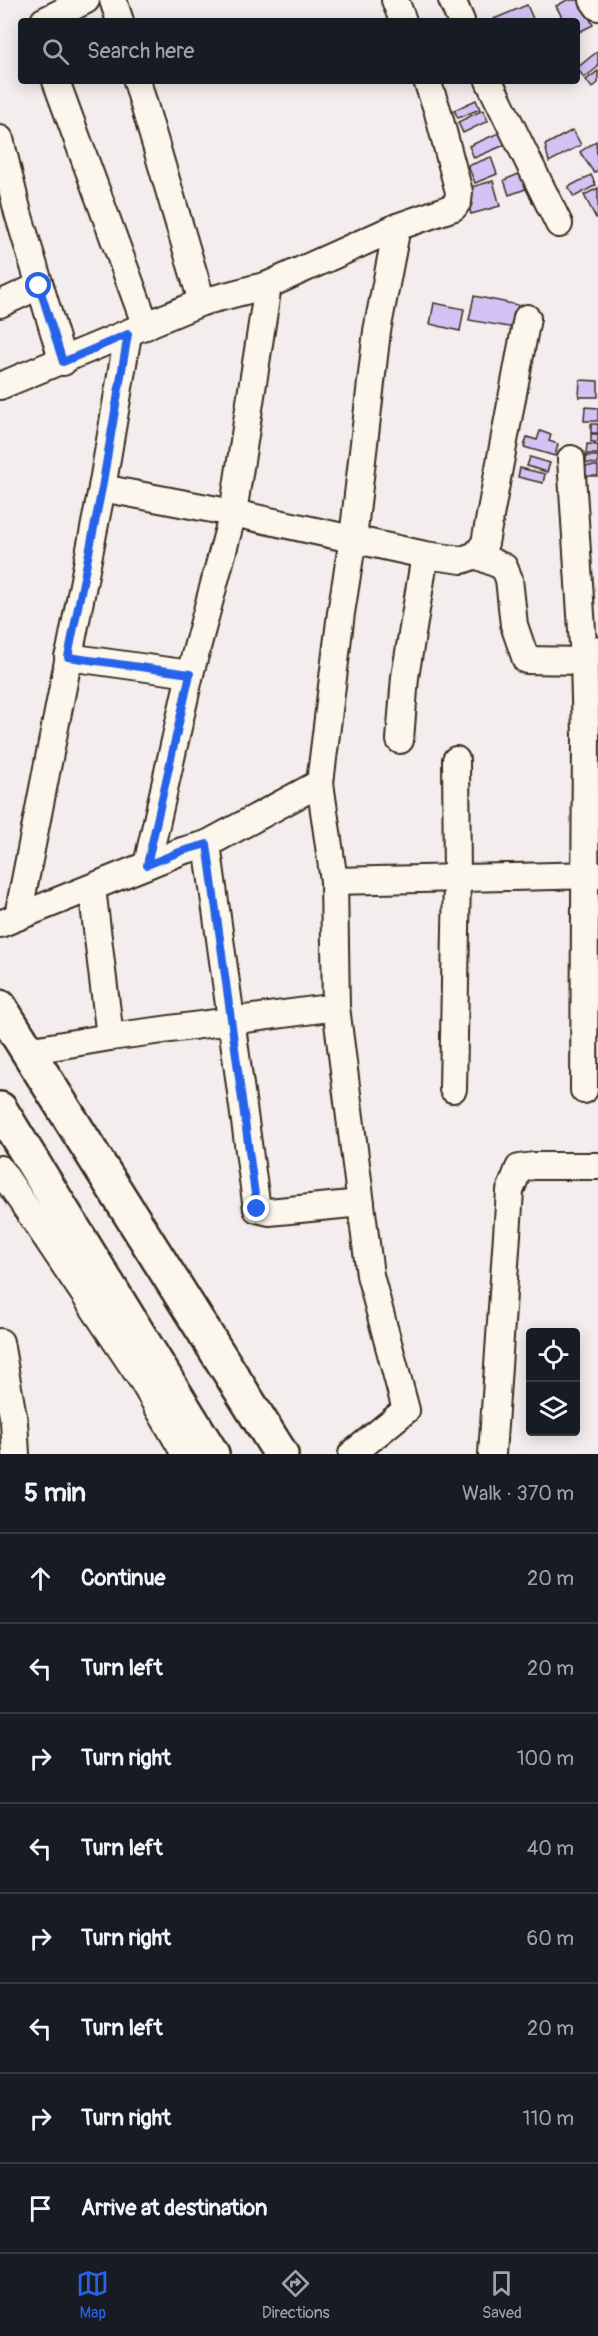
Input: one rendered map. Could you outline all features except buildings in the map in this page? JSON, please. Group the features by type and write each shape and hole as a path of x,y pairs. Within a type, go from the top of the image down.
{"highway":[{"path":"0,1007 281,1454"},
{"path":"0,1109 212,1454"}],"street":[{"path":"50,18 86,0"},
{"path":"113,0 119,18"},
{"path":"395,0 402,18"},
{"path":"452,0 460,18"},
{"path":"593,0 598,7"},
{"path":"9,920 68,657 137,330 57,84"},
{"path":"138,84 202,302"},
{"path":"0,386 63,362 202,302 268,285 397,226 454,207 458,201 459,192 428,84"},
{"path":"490,84 559,224"},
{"path":"1,147 9,217 39,286 63,362"},
{"path":"352,1454 406,1410 370,1275 336,1007 334,881 320,783 353,538 377,331 397,226"},
{"path":"147,865 190,674 233,513 268,285"},
{"path":"0,304 39,286"},
{"path":"102,488 233,513 424,555 462,560 476,555 485,543 527,318"},
{"path":"571,459 593,662 586,736 592,875 584,1090"},
{"path":"400,740 405,677 424,555"},
{"path":"476,555 504,567 509,579 514,625 526,660 593,662"},
{"path":"68,657 190,674"},
{"path":"453,1089 457,878 456,760"},
{"path":"9,920 182,851 207,844 320,783"},
{"path":"207,844 257,1209 269,1212 361,1203"},
{"path":"334,881 592,875"},
{"path":"92,888 110,1037"},
{"path":"27,1051 110,1037 336,1007"},
{"path":"492,1454 510,1191 519,1168 598,1166"},
{"path":"4,1181 142,1380 185,1454"},
{"path":"0,1342 14,1422 16,1454"}],"route":[{"path":"39,286 63,362 128,334 102,488 68,657 190,674 147,865 207,844 257,1209"}]}
